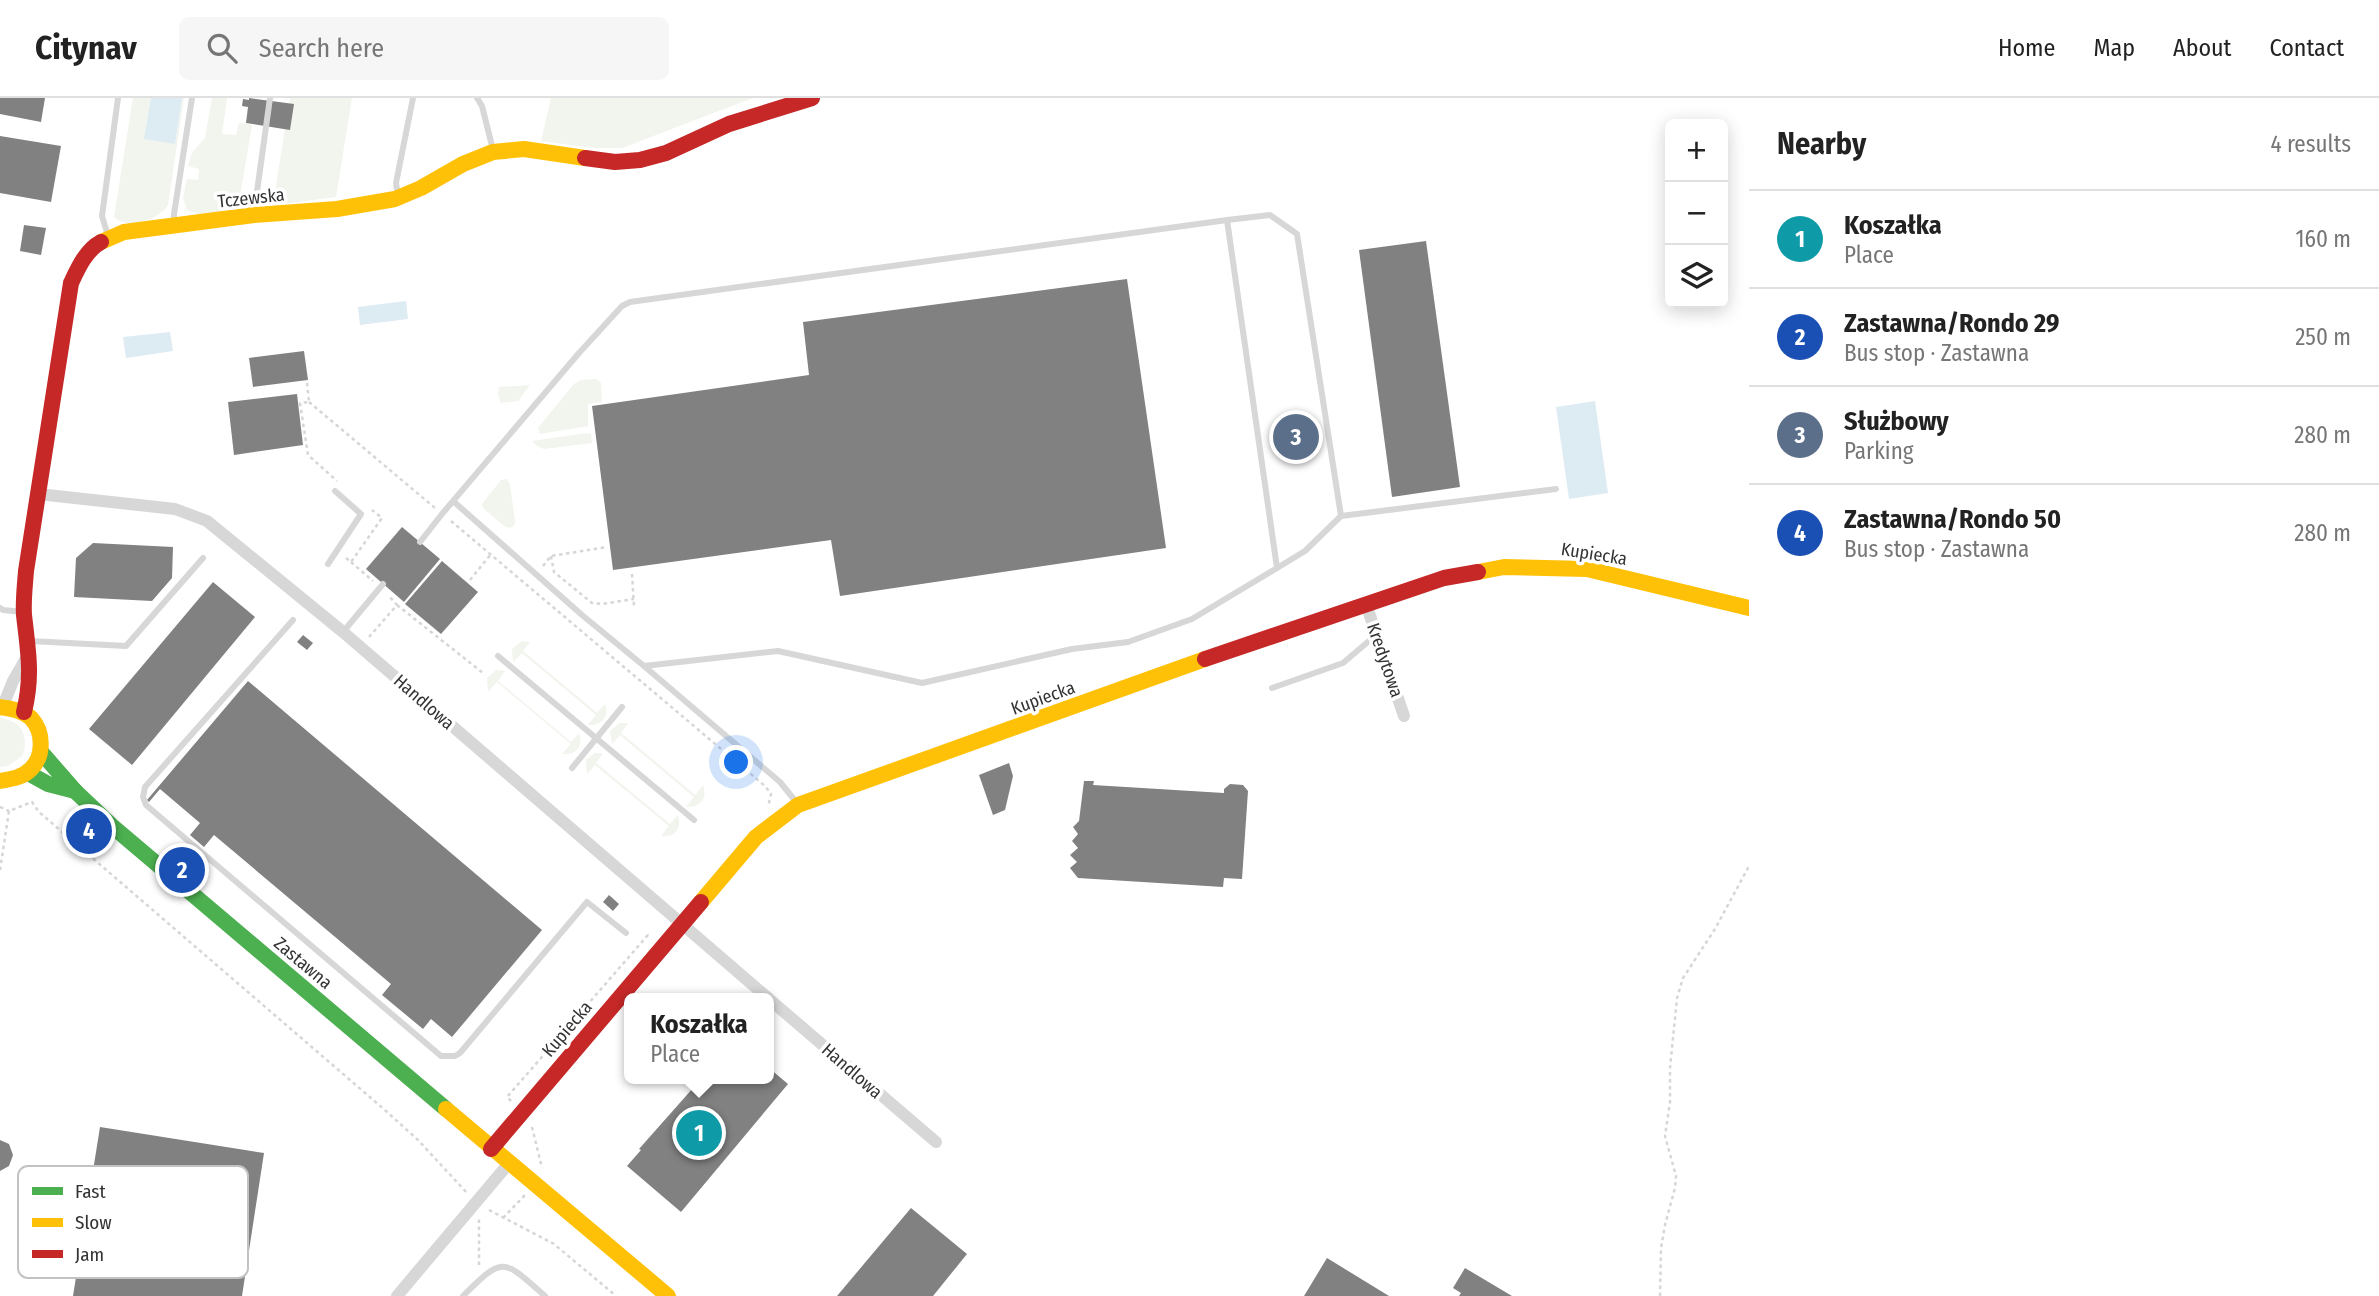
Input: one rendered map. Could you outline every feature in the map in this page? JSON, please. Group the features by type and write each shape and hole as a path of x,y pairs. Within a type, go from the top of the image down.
{"street":[{"name":"Tczewska","path":"24,712 30,687 24,611 26,571 71,283 80,263 96,245 124,232 254,215 337,209 399,198 463,164 493,152 524,149 615,162 640,160 667,153 729,124 812,98"},
{"name":"Handlowa","path":"38,494 175,509 207,521 343,632 761,993"},
{"name":"Kupiecka","path":"491,1149 756,837 798,805 1412,587 1477,571 1504,567 1554,566 1587,569 1749,608"},
{"name":"Kredytowa","path":"1366,604 1404,716"},
{"path":"0,782 10,781 28,773 41,752 41,736 35,722 24,712 1,706 28,648"},
{"name":"Zastawna","path":"41,752 75,791 112,826 667,1296"},
{"name":"Zastawna","path":"28,773 48,784 75,791"},
{"name":"Handlowa","path":"774,1004 936,1142"},
{"path":"397,1296 509,1163"}],"lane":[{"path":"109,237 102,216 118,98"},
{"path":"174,226 192,98"},
{"path":"254,215 270,98"},
{"path":"399,198 396,183 413,98"},
{"path":"477,98 482,106 493,152"},
{"path":"420,542 579,354 622,306 630,302 1270,215 1297,234 1341,516"},
{"path":"1227,220 1277,568"},
{"path":"644,666 778,651 922,683 1072,649 1128,642 1192,619 1306,551 1341,516 1556,489"},
{"path":"328,564 361,514 335,491"},
{"path":"453,501 779,782 798,805"},
{"path":"28,648 126,646 203,558"},
{"path":"343,632 383,584"},
{"path":"0,608 24,611"},
{"path":"293,620 145,787 143,797 146,805 441,1056 455,1056 460,1053 587,902 626,933"},
{"path":"1272,688 1343,663 1376,635"},
{"path":"498,656 694,820"},
{"path":"572,768 622,707"},
{"path":"463,1296 489,1270 502,1266 516,1270 545,1296"}],"path":[{"path":"309,402 765,786 771,794 771,802 764,810"},
{"path":"536,575 551,556 607,547"},
{"path":"470,580 491,554"},
{"path":"551,556 554,572 589,601 602,604 634,598"},
{"path":"632,574 634,606"},
{"path":"397,604 483,673"},
{"path":"0,807 9,811 32,802 39,812 386,1111 418,1140 471,1196"},
{"path":"0,870 9,811"},
{"path":"1660,1296 1663,1237 1676,1177 1665,1136 1677,998 1682,978 1715,929 1749,866"},
{"path":"484,1207 554,1244 615,1296"},
{"path":"479,1212 479,1269"}],"shaded area":[{"path":"133,98 151,98 145,138 175,143 184,98 168,205 150,219 127,223 114,217"},
{"path":"151,98 182,98 175,144 144,139"},
{"path":"212,98 227,98 222,134 236,135 239,123 252,125 239,202 221,212 199,214 187,210 183,198 187,179 198,180 199,169 188,166 192,153 205,138"},
{"path":"290,98 352,98 336,197 276,205 272,205 270,201 275,192"},
{"path":"551,98 753,98 622,148 594,148 541,141"},
{"path":"406,301 408,319 360,325 358,307"},
{"path":"170,332 173,351 126,358 123,337"},
{"path":"596,379 601,383 602,402 588,404 588,426 540,434 538,428 574,384 581,380"},
{"path":"530,385 518,401 501,403 499,387"},
{"path":"1595,401 1608,493 1569,499 1556,407"},
{"path":"591,434 592,443 544,449 532,441"},
{"path":"507,479 515,521 510,528 483,508 482,504 501,480"},
{"path":"522,641 530,642 523,651 597,713 605,704 606,713 603,720 588,725 596,715 522,653 513,662 512,649"},
{"path":"496,670 505,671 498,681 571,742 579,733 580,746 575,752 562,754 571,744 497,682 488,692 487,678"},
{"path":"0,718 18,726 25,742 22,756 8,766 0,767"},
{"path":"620,723 628,723 621,733 695,795 703,785 702,801 695,806 686,807 694,797 620,735 612,744 610,731"},
{"path":"595,753 603,753 596,763 670,824 678,815 679,824 674,834 661,836 669,826 595,765 587,774 586,760"}],"building":[{"path":"0,98 45,98 41,122 0,114"},
{"path":"243,99 294,104 290,130 246,123 248,107 242,106"},
{"path":"0,136 61,146 51,202 0,193"},
{"path":"24,225 46,228 41,255 20,251"},
{"path":"1426,241 1460,487 1392,497 1359,250"},
{"path":"1127,279 1166,548 840,596 831,540 613,570 592,406 809,375 803,322"},
{"path":"304,351 308,380 253,387 249,358"},
{"path":"297,394 303,445 234,455 228,402"},
{"path":"402,527 440,559 404,602 366,569"},
{"path":"93,543 173,547 172,578 152,601 74,597 76,558"},
{"path":"442,561 478,592 441,634 405,604"},
{"path":"213,582 255,617 132,765 89,729"},
{"path":"303,635 313,643 307,650 297,642"},
{"path":"248,681 542,930 452,1037 431,1019 423,1029 382,995 391,984 214,835 204,847 190,835 200,823 160,789 149,802 147,800"},
{"path":"1009,763 1013,776 1005,810 993,815 979,775"},
{"path":"1084,781 1094,781 1093,785 1224,793 1224,789 1230,784 1243,785 1248,791 1242,879 1224,878 1223,887 1078,878 1070,868 1077,862 1070,855 1078,848 1072,841 1078,834 1073,827 1079,821"},
{"path":"609,895 619,904 613,911 603,902"},
{"path":"774,1072 788,1084 681,1212 627,1166 641,1150 639,1149 697,1084 774,1084"},
{"path":"100,1127 264,1153 248,1257 248,1166 94,1166"},
{"path":"0,1140 9,1144 13,1155 9,1166 0,1171"},
{"path":"911,1208 967,1254 933,1296 837,1296"},
{"path":"1327,1258 1389,1296 1304,1296"},
{"path":"1465,1268 1512,1296 1459,1296 1461,1293 1453,1288"},
{"path":"76,1278 245,1278 242,1296 73,1296"}],"traffic: fast":[{"path":"41,752 75,791 112,826 446,1109"},
{"path":"28,773 48,784 75,791"}],"traffic: slow":[{"path":"101,242 124,232 254,215 337,209 395,199 421,188 463,164 493,152 524,149 585,158"},
{"path":"1478,572 1504,567 1587,569 1749,608"},
{"path":"701,902 756,837 798,805 1205,659"},
{"path":"0,707 28,715 38,730 41,744 38,758 28,772 0,781"},
{"path":"446,1109 668,1296"}],"traffic: jam":[{"path":"585,158 615,162 640,160 666,153 729,124 812,98"},
{"path":"24,712 29,675 24,609 26,571 71,283 87,255 101,242"},
{"path":"1205,659 1444,578 1478,572"},
{"path":"491,1149 701,902"}],"place":[{"name":"Służbowy","path":"1296,437"},
{"name":"Zastawna/Rondo 50","path":"89,831"},
{"name":"Zastawna/Rondo 29","path":"182,870"},
{"name":"Koszałka","path":"699,1133"}]}
